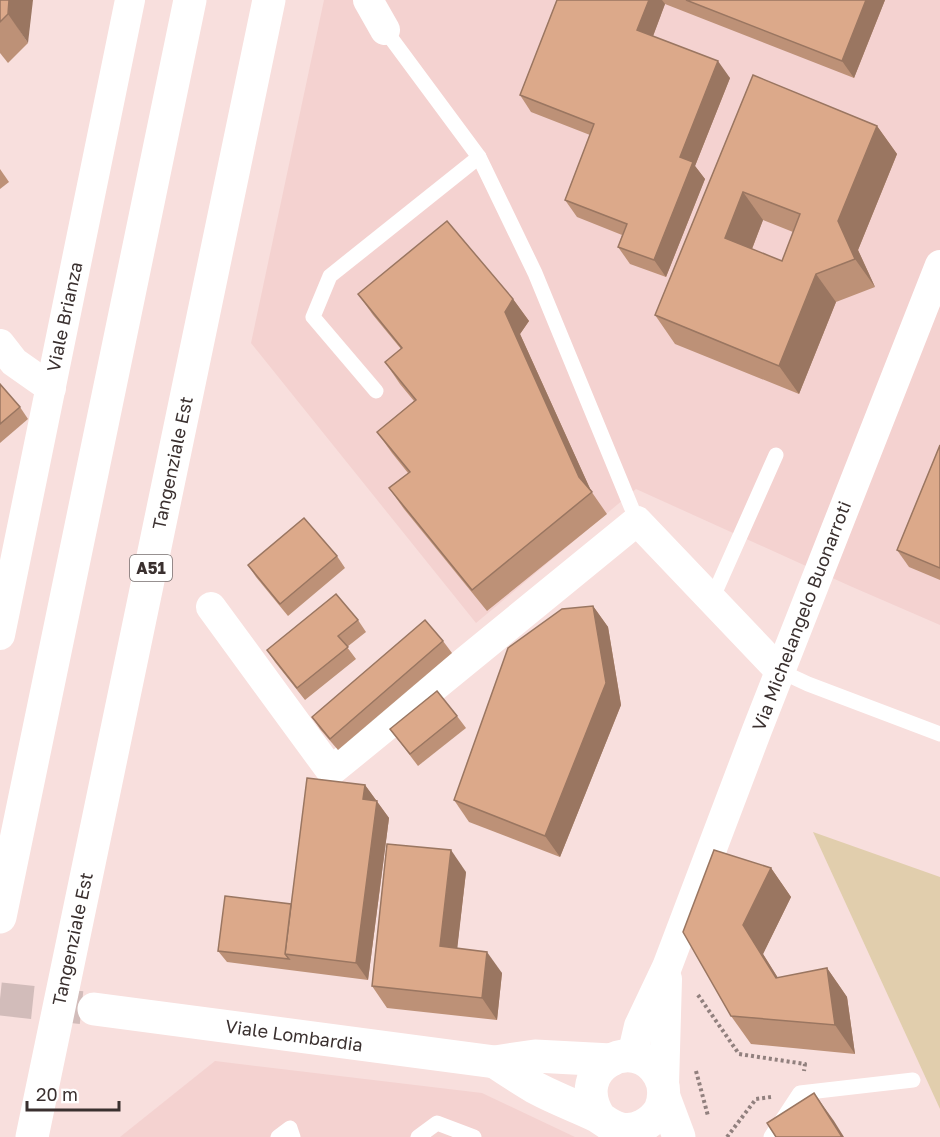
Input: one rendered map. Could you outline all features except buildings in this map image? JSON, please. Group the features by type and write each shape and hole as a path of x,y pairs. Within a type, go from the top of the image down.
{"main road":[{"path":"0,917 190,0"},
{"name":"Tangenziale Est","path":"32,1137 269,0"},
{"name":"Viale Lombardia","path":"94,1009 495,1062 535,1056 643,1059 652,1065 659,1075 679,1137"},
{"path":"600,1118 593,1108 590,1096 591,1084 602,1065 621,1058"},
{"name":"Viale Lombardia","path":"495,1062 535,1088 600,1118 610,1125 638,1133 655,1118 661,1108 664,1091"}],"street":[{"name":"Viale Brianza","path":"0,635 130,0"},
{"path":"368,0 385,30"},
{"name":"Via Michelangelo Buonarroti","path":"621,1058 667,968 780,671 940,265"},
{"path":"0,344 14,362 51,388"},
{"path":"211,607 331,771 637,521 780,671"},
{"name":"Via Michelangelo Buonarroti","path":"664,1091 667,968"}],"lane":[{"path":"385,30 479,157 535,273 637,521"},
{"path":"376,391 313,317 330,276 479,157"},
{"path":"712,599 776,455"},
{"path":"780,671 808,684 940,734"},
{"path":"771,1137 801,1093 913,1080"},
{"path":"418,1137 437,1123 474,1137"}],"path":[{"path":"692,987 739,1054 806,1064 801,1093 756,1099 727,1137"}],"shaded area":[{"path":"324,0 940,0 940,625 636,489 476,623 251,343"},
{"path":"813,832 940,877 940,1109"},
{"path":"215,1061 482,1093 575,1137 120,1137"}],"tunnel":[{"path":"0,999 94,1009"}]}
